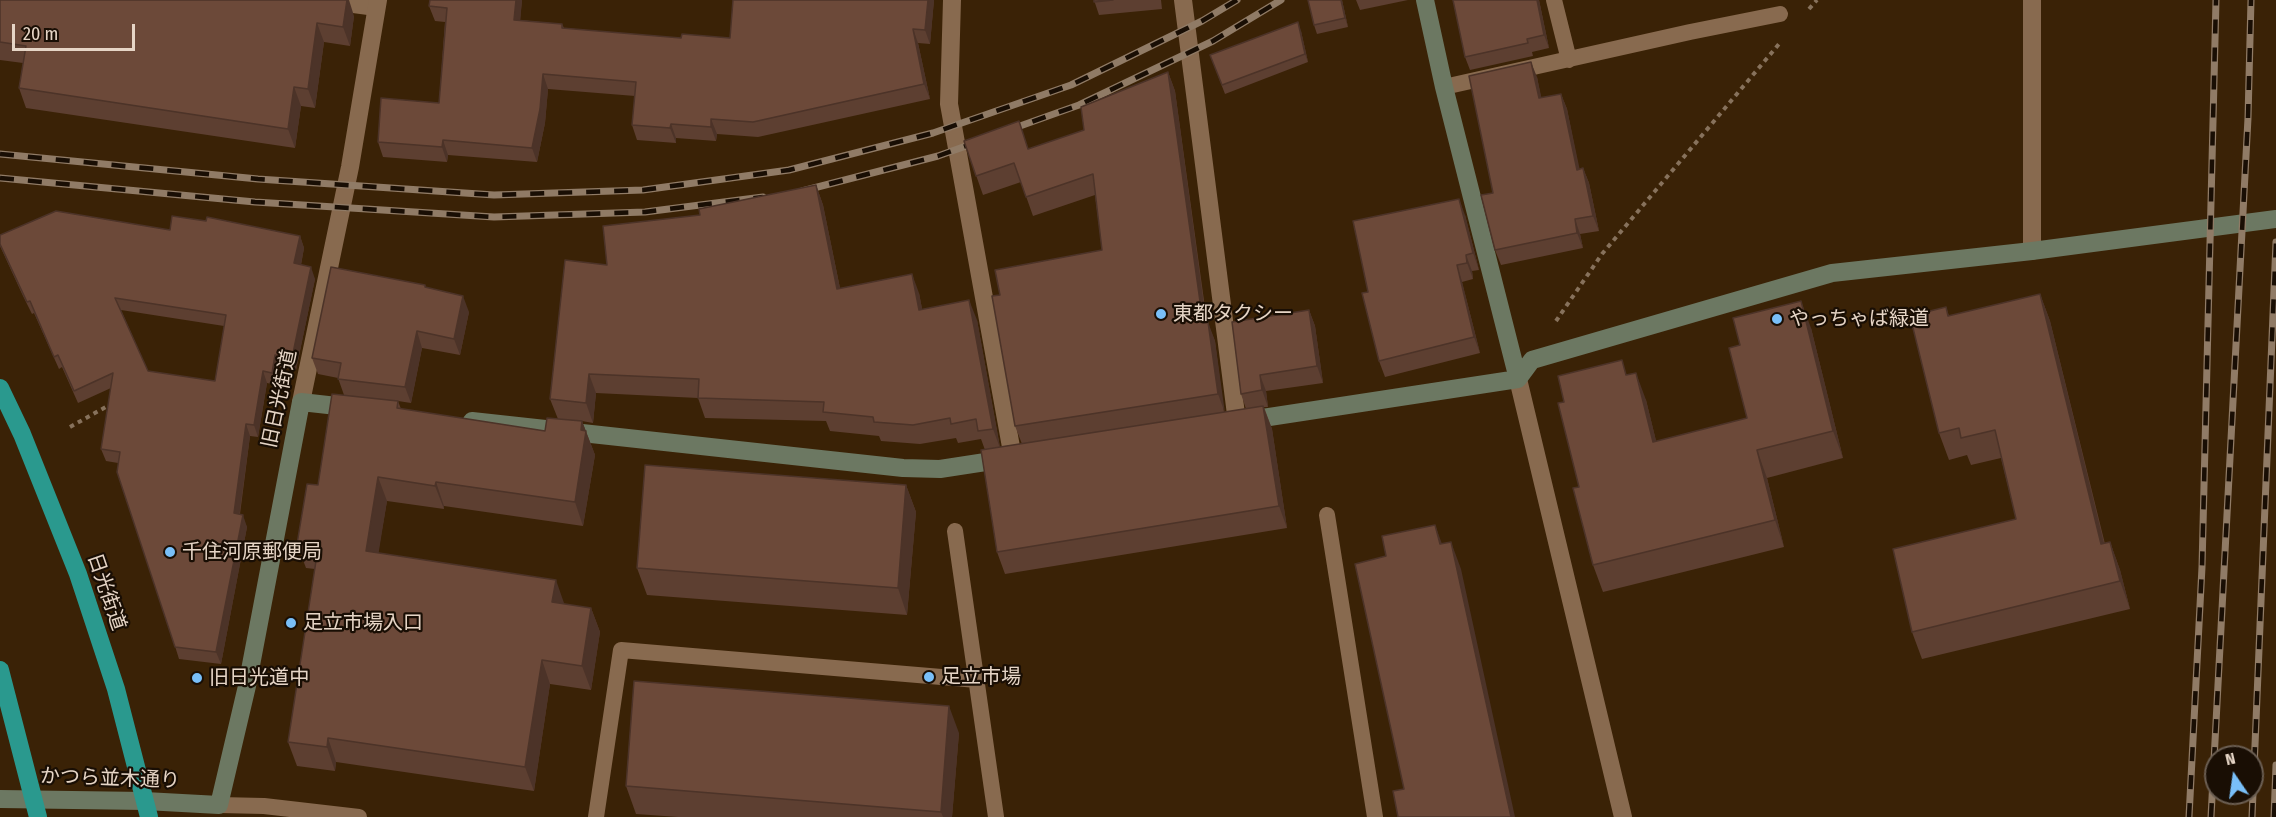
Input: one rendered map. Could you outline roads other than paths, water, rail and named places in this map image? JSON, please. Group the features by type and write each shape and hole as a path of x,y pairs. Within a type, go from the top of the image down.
{"highway":[{"name":"日光街道","path":"0,388 22,434 78,574 116,689 147,809"},
{"path":"0,670 38,817"}],"street":[{"path":"454,419 903,468 940,469 1019,457 949,104 952,0"},
{"path":"1183,0 1231,423 1518,379 1532,360 1832,273 2276,219"},
{"path":"1425,0 1444,87 1518,379 1623,817"},
{"path":"2032,0 2032,250"},
{"name":"旧日光街道","path":"219,811 247,686 301,402 350,167 377,4"},
{"path":"301,402 372,410"},
{"name":"かつら並木通り","path":"0,799 34,799 147,809 219,811"}],"lane":[{"path":"316,0 377,4"},
{"path":"1554,0 1569,60"},
{"path":"1444,87 1780,14"},
{"path":"1327,515 1375,817"},
{"path":"955,531 996,817"},
{"path":"596,817 621,650 977,680"},
{"path":"219,811 264,806 360,817"}],"railway":[{"path":"0,154 258,179 494,195 643,190 789,170 933,133 1071,85 1202,21 1237,0"},
{"path":"1006,131 1079,105 1213,41 1281,0"},
{"path":"2189,817 2202,567 2216,0"},
{"path":"2211,817 2248,118 2251,0"},
{"path":"802,191 938,156 980,141"},
{"path":"0,178 255,202 494,217 645,212 763,197"},
{"path":"2252,817 2276,242"},
{"path":"2274,817 2276,765"}],"place":[{"name":"東都タクシー","path":"1161,314"},
{"name":"やっちゃば緑道","path":"1777,319"},
{"name":"千住河原郵便局","path":"170,552"},
{"name":"足立市場入口","path":"291,623"},
{"name":"足立市場","path":"929,677"},
{"name":"旧日光道中","path":"197,678"}]}
